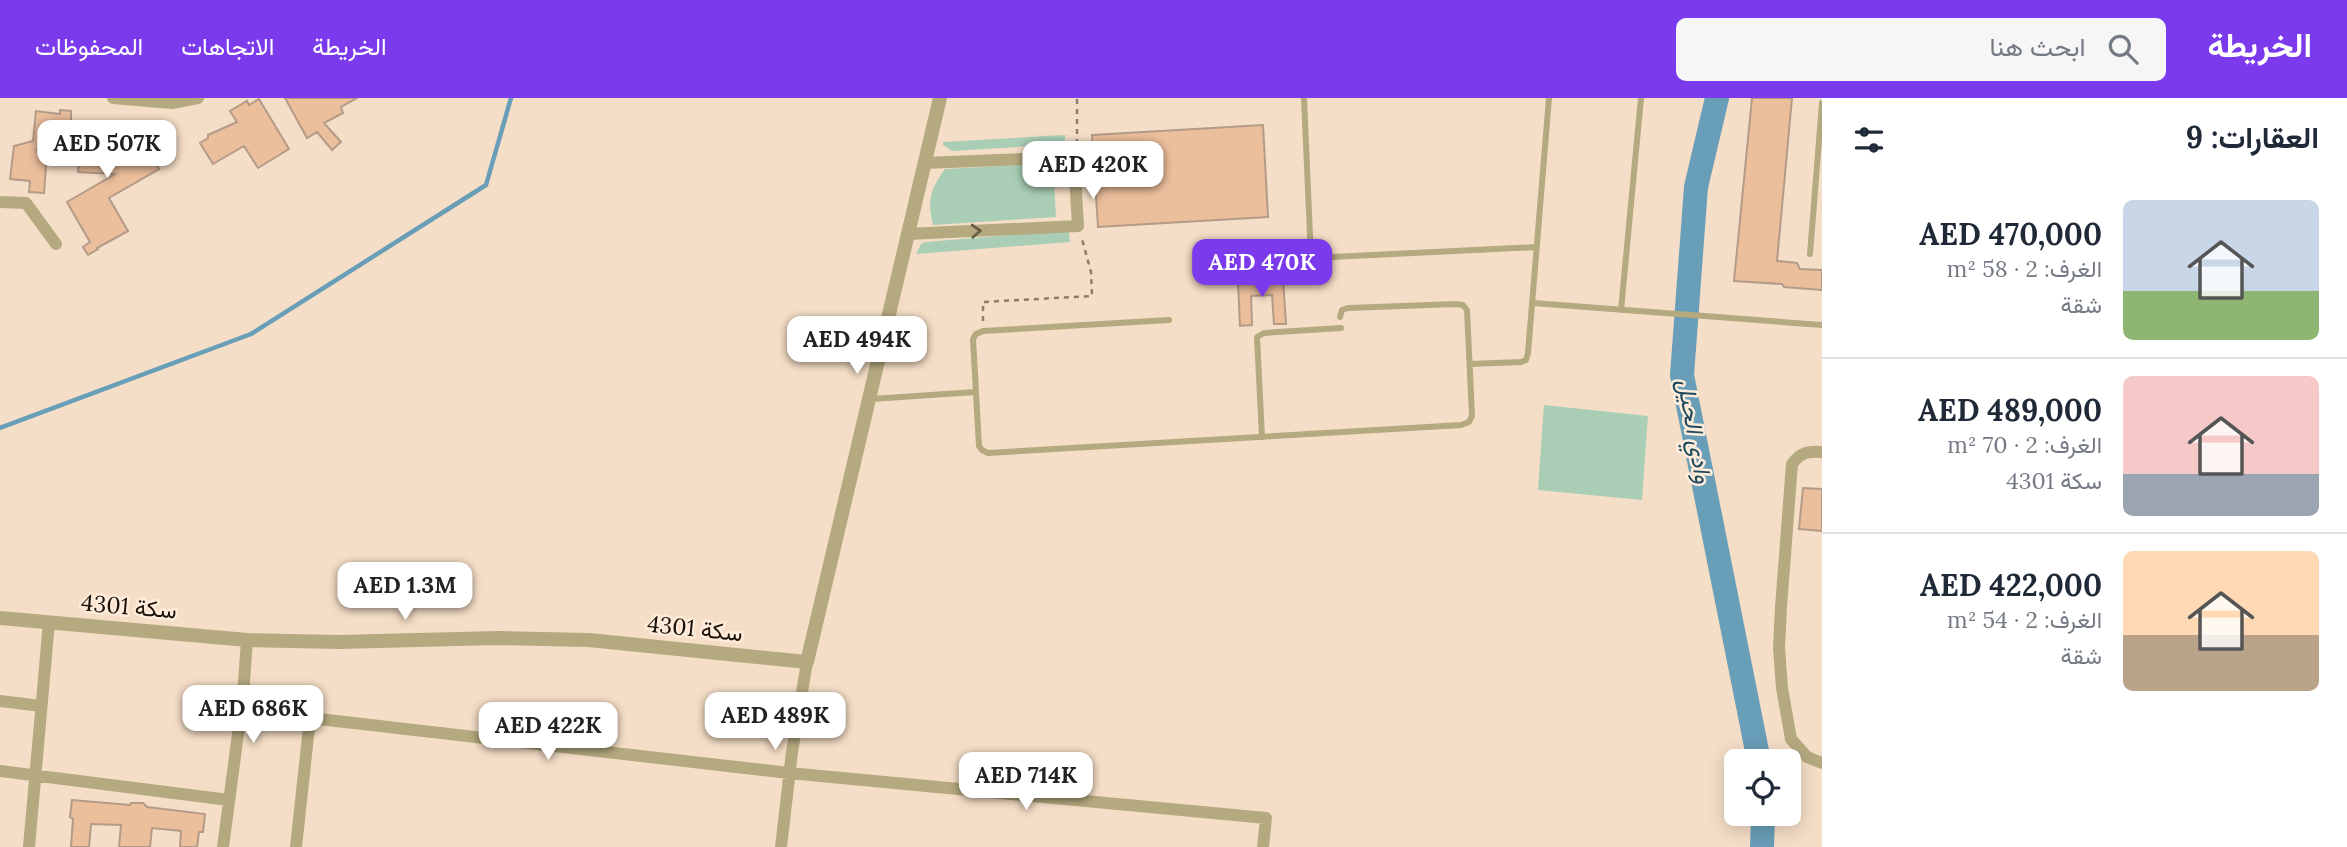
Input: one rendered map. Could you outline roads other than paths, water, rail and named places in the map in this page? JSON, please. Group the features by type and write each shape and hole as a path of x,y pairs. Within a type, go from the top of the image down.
{"street":[{"path":"113,98 172,103 198,98"},
{"path":"781,847 789,773 807,662 940,98"},
{"path":"908,234 1078,226 1074,157 925,163"},
{"path":"0,202 26,203 56,244"},
{"path":"1822,452 1807,451 1798,456 1792,464 1779,648 1782,688 1791,740 1807,757 1822,763"},
{"name":"سكة 4301","path":"0,618 247,639 339,642 497,638 589,639 807,662"},
{"path":"29,847 49,622"},
{"path":"223,847 243,696 247,639"},
{"path":"0,701 41,706"},
{"path":"296,847 310,718 789,773 1266,818 1263,847"},
{"path":"0,771 229,800"}],"lane":[{"path":"1304,98 1311,258 1537,247"},
{"path":"1469,364 1526,360 1549,98"},
{"path":"1620,310 1641,98"},
{"path":"1810,254 1819,179 1822,103"},
{"path":"1532,303 1822,325"},
{"path":"1169,320 982,331 976,334 974,339 979,446 988,453 1461,425 1469,422 1472,416 1467,310 1462,305 1348,309 1342,310 1340,317"},
{"path":"1262,437 1257,337 1264,333 1341,328"},
{"path":"869,399 976,392"}],"waterway":[{"path":"0,428 251,334 486,185 511,98"},
{"name":"وادي الحيل","path":"1717,98 1696,187 1682,375 1757,749"},
{"name":"وادي الحيل","path":"1762,847 1763,826"}]}
